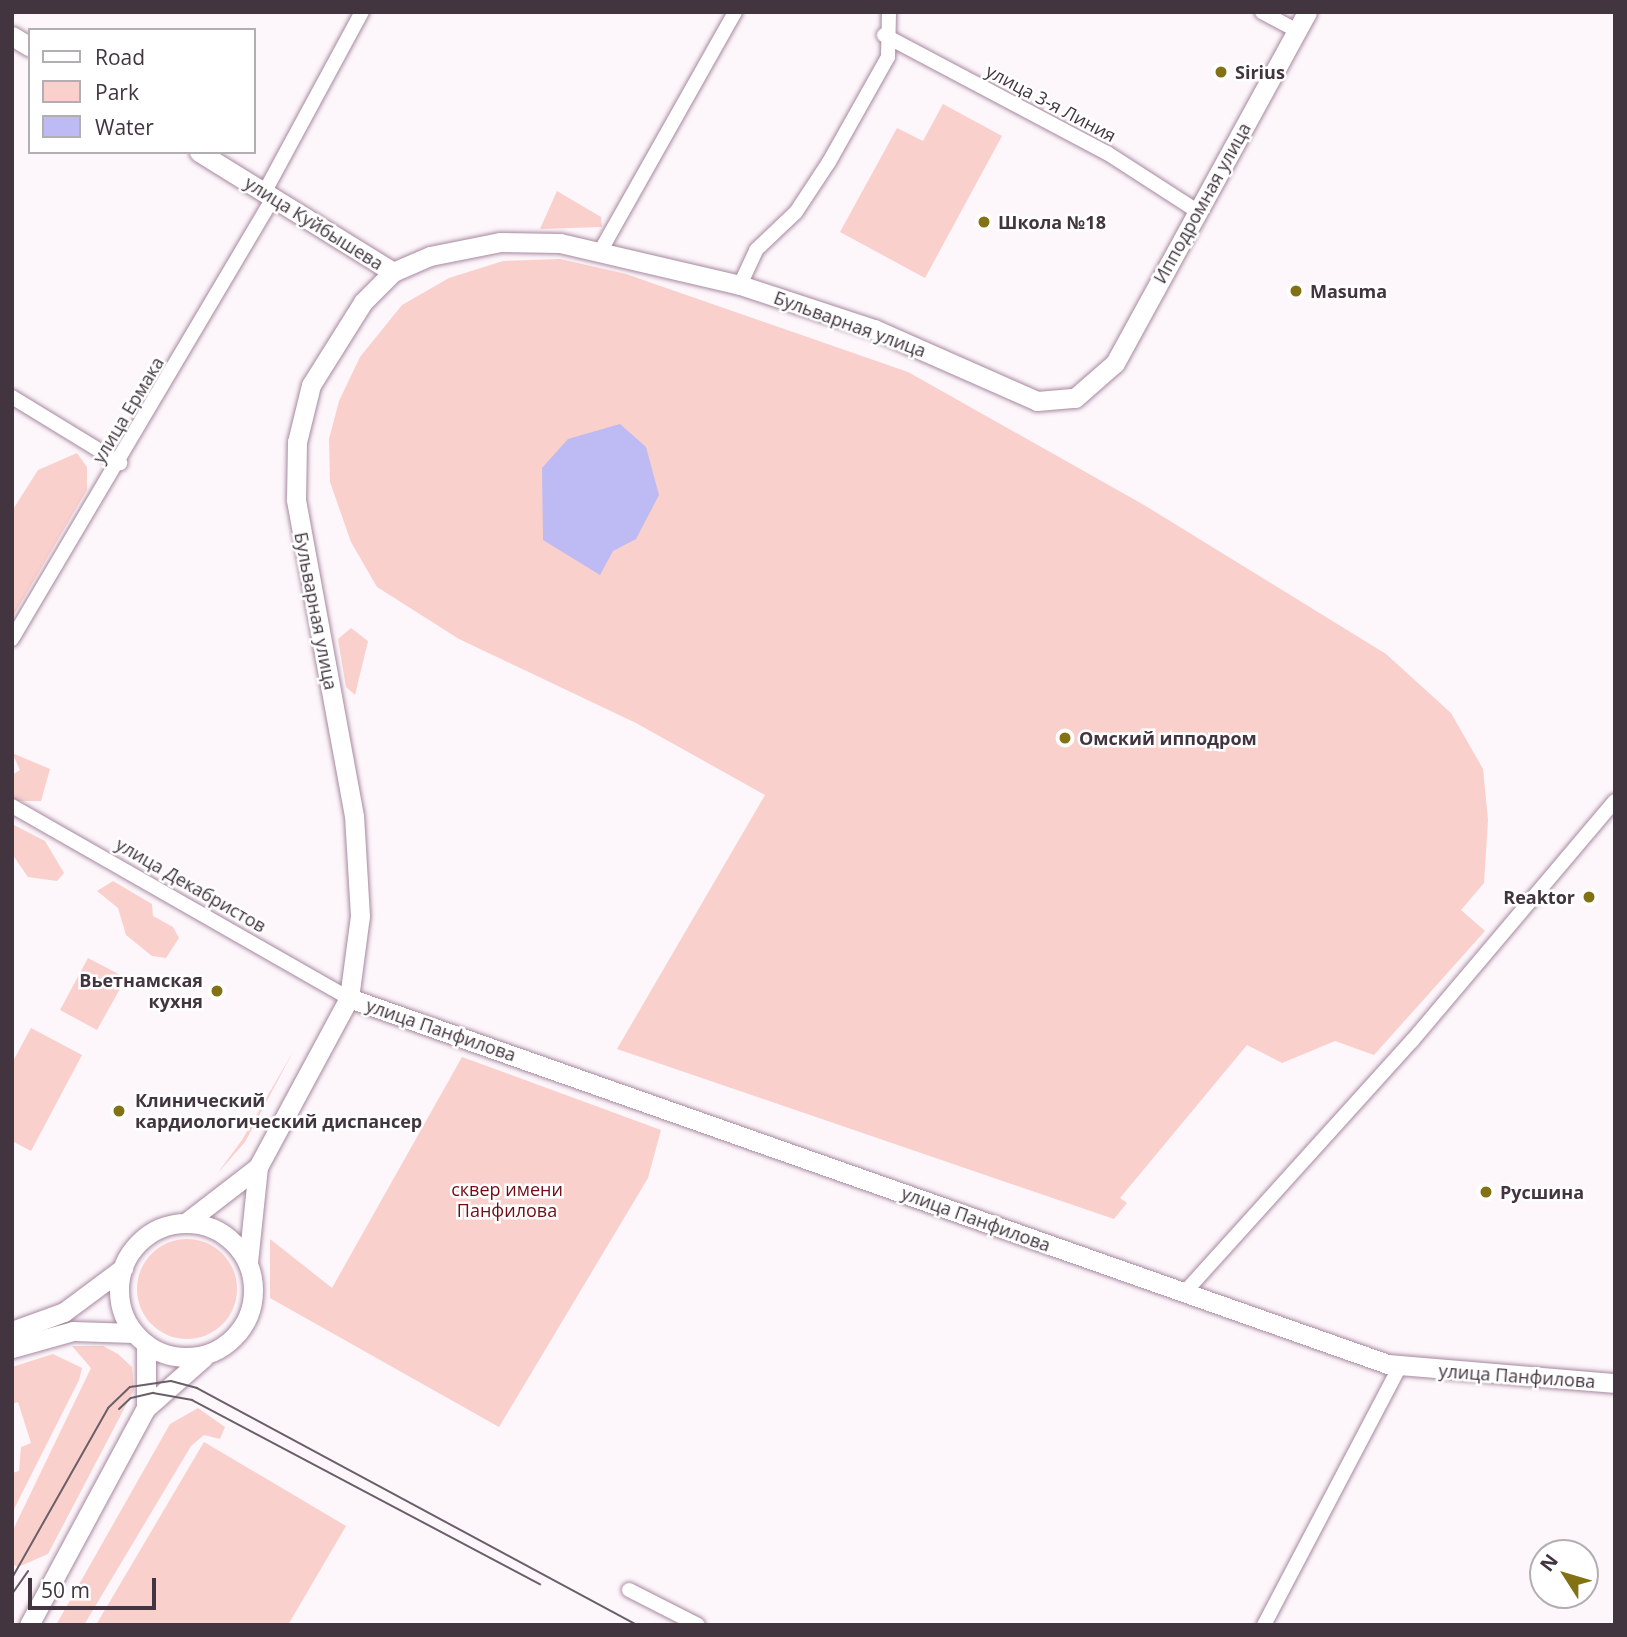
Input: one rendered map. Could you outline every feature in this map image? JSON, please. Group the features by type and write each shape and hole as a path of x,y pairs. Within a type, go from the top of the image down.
{"main road":[{"name":"Ипподромная улица","path":"1092,389 1115,363 1307,12"},
{"path":"12,36 28,46"},
{"name":"улица Куйбышева","path":"202,154 393,272"},
{"name":"Бульварная улица","path":"248,1262 258,1167 349,998 360,877 343,747 296,499 297,442 311,385 335,339 393,272 430,256 500,243 601,250 740,285 874,330 1037,401 1074,398 1092,389"},
{"name":"улица Панфилова","path":"349,998 1184,1293 1400,1366 1615,1383"},
{"name":"Бульварная улица","path":"188,1221 258,1167"},
{"path":"12,1331 64,1312 123,1268 152,1230 188,1221 234,1241 248,1262 252,1306 243,1326 146,1408 29,1625"},
{"path":"123,1268 118,1296 139,1339 146,1408"},
{"path":"12,1348 73,1331 139,1339 168,1355 207,1354"}],"street":[{"name":"улица Ермака","path":"12,639 120,463 268,195 362,12"},
{"path":"601,250 698,87 735,12"},
{"path":"740,285 757,250 796,212 829,162 888,57 884,35 889,12"},
{"path":"1262,12 1297,31"},
{"name":"улица 3-я Линия","path":"884,35 1107,153 1197,211"},
{"path":"12,397 120,463"},
{"path":"1184,1293 1412,1041 1615,801"},
{"name":"улица Декабристов","path":"12,806 349,998"},
{"path":"1264,1625 1400,1366"},
{"path":"629,1590 698,1625"}],"green space":[{"path":"943,104 1002,136 925,278 840,232 897,128 923,141"},
{"path":"557,191 601,217 602,227 540,229"},
{"name":"Омский ипподром","path":"560,259 626,274 908,372 1144,505 1386,654 1451,713 1483,769 1488,820 1484,883 1461,910 1485,931 1374,1055 1335,1041 1282,1063 1247,1045 1120,1198 1127,1203 1114,1219 617,1049 765,795 636,723 459,639 377,587 351,542 330,482 329,439 339,401 360,357 402,305 449,278 503,261"},
{"path":"77,453 87,467 87,490 12,618 12,511 38,470"},
{"path":"351,628 368,641 355,695 346,687 338,639"},
{"path":"12,753 50,769 41,801 12,801 12,775 20,770"},
{"path":"12,824 45,841 64,873 57,881 28,877 12,854"},
{"path":"113,881 152,904 153,916 173,927 179,938 166,958 152,956 126,935 118,908 97,891"},
{"path":"88,958 126,978 97,1030 60,1010"},
{"path":"31,1028 82,1055 31,1151 12,1141 12,1063"},
{"path":"294,1050 245,1142 217,1174 242,1140"},
{"name":"сквер имени Панфилова","path":"462,1057 661,1130 648,1178 499,1427 270,1298 270,1239 332,1288"},
{"path":"187,1239 206,1242 223,1253 234,1270 237,1289 234,1308 223,1325 206,1336 187,1339 168,1336 151,1325 140,1308 137,1289 140,1270 151,1253 168,1242"},
{"path":"72,1346 103,1346 118,1354 132,1367 134,1390 48,1554 18,1567 12,1564 12,1532 91,1368"},
{"path":"53,1354 82,1368 79,1380 12,1513 12,1473 19,1471 21,1447 31,1443 18,1402 12,1404 12,1367"},
{"path":"198,1408 225,1427 220,1439 204,1435 191,1446 84,1625 56,1625 170,1424"},
{"path":"204,1442 346,1526 288,1625 96,1625"}],"water":[{"path":"620,424 646,447 659,495 636,539 613,551 600,575 543,540 542,468 568,439"}],"tram line":[{"path":"12,1578 108,1408 130,1387 171,1381 197,1388 637,1625"},
{"path":"119,1409 131,1398 153,1393 192,1400 540,1584"},
{"path":"12,1594 28,1571"}],"place":[{"name":"Sirius","path":"1221,72"},
{"name":"Школа №18","path":"984,222"},
{"name":"Masuma","path":"1296,291"},
{"name":"Омский ипподром","path":"1065,738"},
{"name":"Reaktor","path":"1589,897"},
{"name":"Вьетнамская кухня","path":"217,991"},
{"name":"Клинический кардиологический диспансер","path":"119,1111"},
{"name":"Русшина","path":"1486,1192"}]}
